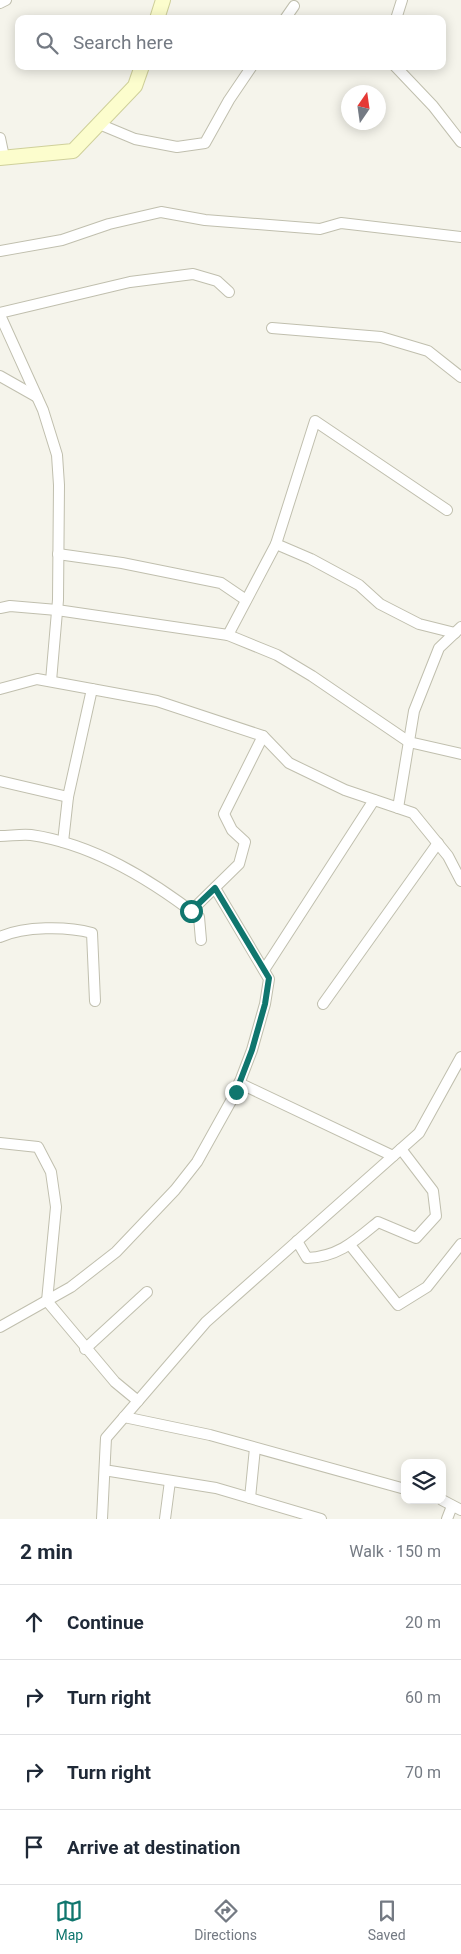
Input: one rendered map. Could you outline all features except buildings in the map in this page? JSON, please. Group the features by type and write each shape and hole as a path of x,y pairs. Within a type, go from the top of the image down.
{"street":[{"path":"0,3 6,0"},
{"path":"158,15 163,0"},
{"path":"397,15 402,0"},
{"path":"288,15 294,6"},
{"path":"0,138 2,157 73,151 135,86 141,70"},
{"path":"99,124 135,139 177,147 205,143 229,100 249,70"},
{"path":"399,70 433,106 461,142"},
{"path":"0,251 62,240 109,224 161,212 205,220 320,228 341,222 461,237"},
{"path":"51,681 57,610 57,456 43,410 0,314 130,282 193,274 217,280 229,292"},
{"path":"272,328 381,337 428,351 461,377"},
{"path":"0,376 37,397"},
{"path":"228,635 276,544 315,421 447,510"},
{"path":"276,544 311,559 358,585 380,604 419,624 458,630"},
{"path":"58,554 222,583 246,600"},
{"path":"0,608 10,606 57,610 228,635 277,655 409,742 461,754"},
{"path":"398,808 414,711 440,648 458,630"},
{"path":"0,689 37,679 51,681 157,701 263,736 289,762 345,790 413,813 448,856 461,881"},
{"path":"63,842 68,797 92,689"},
{"path":"191,911 239,864 245,842 232,830 224,814 263,736"},
{"path":"0,781 68,797"},
{"path":"264,970 374,800"},
{"path":"0,836 29,835 63,842 112,860 175,899 198,917 200,940"},
{"path":"323,1004 438,843"},
{"path":"0,1327 71,1287 116,1252 175,1190 197,1162 240,1083 265,1004 269,978 215,888"},
{"path":"0,938 16,930 78,929 92,933 95,1002"},
{"path":"102,1519 106,1438 206,1322 418,1133 461,1057"},
{"path":"240,1083 393,1156"},
{"path":"0,1143 38,1147 51,1172 56,1207 46,1301 115,1382 138,1401"},
{"path":"297,1241 307,1258 324,1258 350,1245 378,1222 416,1238 436,1216 433,1191 401,1149"},
{"path":"350,1245 398,1305 427,1287 461,1244"},
{"path":"85,1348 147,1292"},
{"path":"124,1417 210,1435 401,1488"},
{"path":"250,1498 255,1448"},
{"path":"110,1471 216,1488 321,1519"},
{"path":"165,1519 170,1480"},
{"path":"447,1519 457,1508"}],"route":[{"path":"191,911 215,888 269,978 265,1004 252,1050 236,1092"}]}
